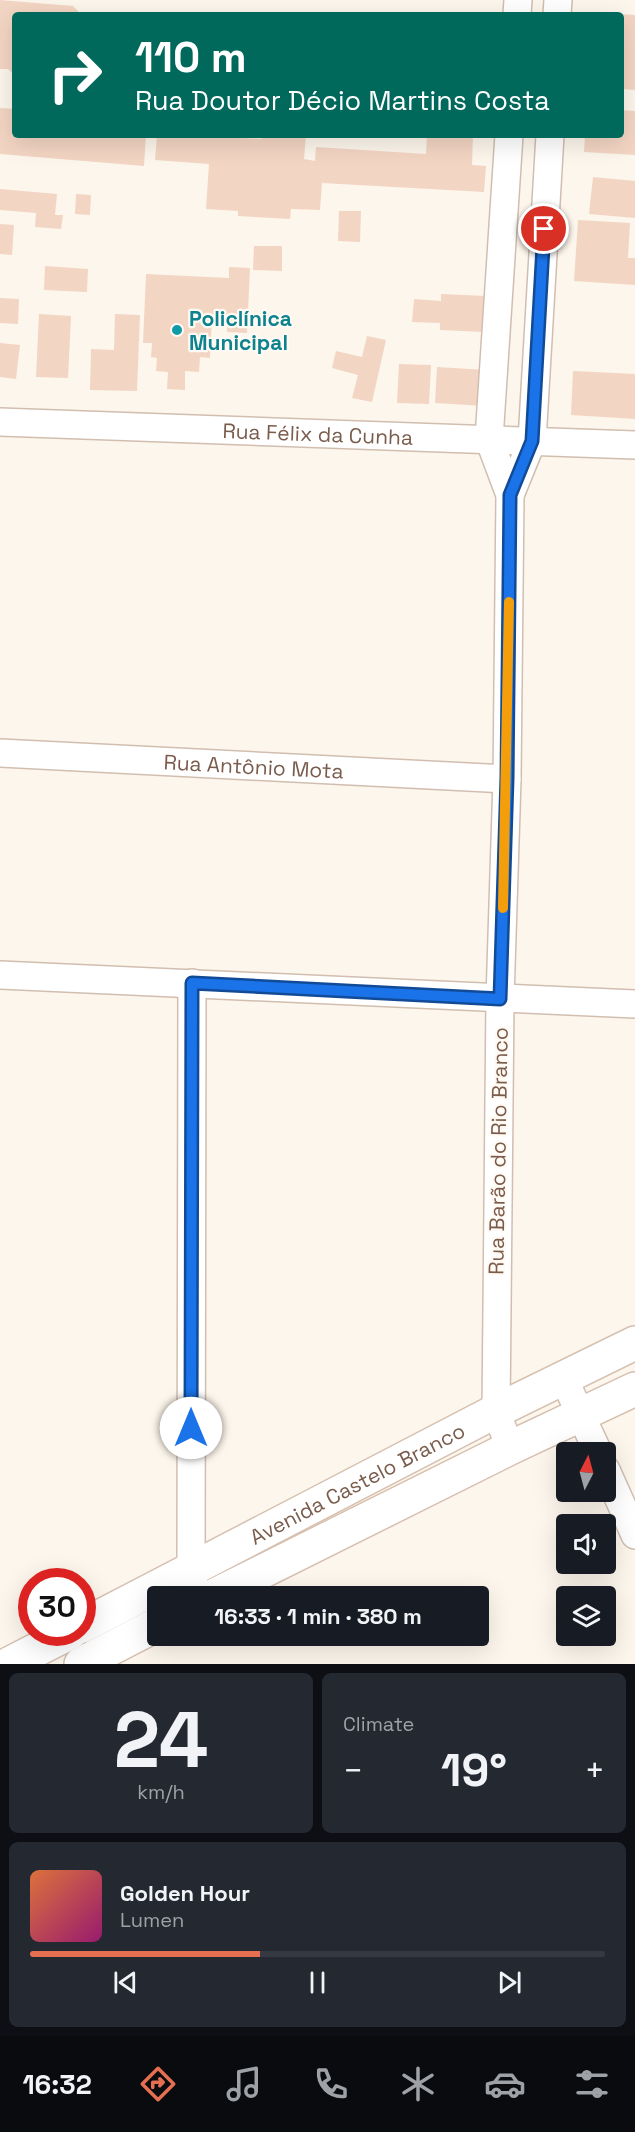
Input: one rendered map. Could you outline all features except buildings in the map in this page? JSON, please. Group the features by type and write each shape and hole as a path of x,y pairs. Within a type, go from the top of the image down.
{"main road":[{"name":"Avenida Castelo Branco","path":"96,1620 193,1582 496,1411 635,1343"},
{"name":"Avenida Castelo Branco","path":"233,1586 510,1448 635,1389"},
{"path":"81,1664 147,1630"},
{"path":"9,1664 44,1646"}],"street":[{"name":"Rua Barão do Rio Branco","path":"496,1411 500,999 507,778 510,495 489,439 509,138"},
{"name":"Rua Barão do Rio Branco","path":"510,495 532,441 550,138"},
{"name":"Rua Félix da Cunha","path":"0,422 635,445"},
{"name":"Rua Antônio Mota","path":"0,753 507,778"},
{"path":"0,975 635,1004"},
{"path":"192,983 193,1582"},
{"path":"564,1379 594,1442"},
{"path":"496,1411 510,1448"},
{"path":"616,1492 635,1535"}],"slow traffic":[{"path":"503,908 509,602"}],"place":[{"name":"Policlínica Municipal","path":"177,330"}],"route":[{"path":"191,1428 192,983 500,999 507,778 510,495 532,441 544,229"}]}
